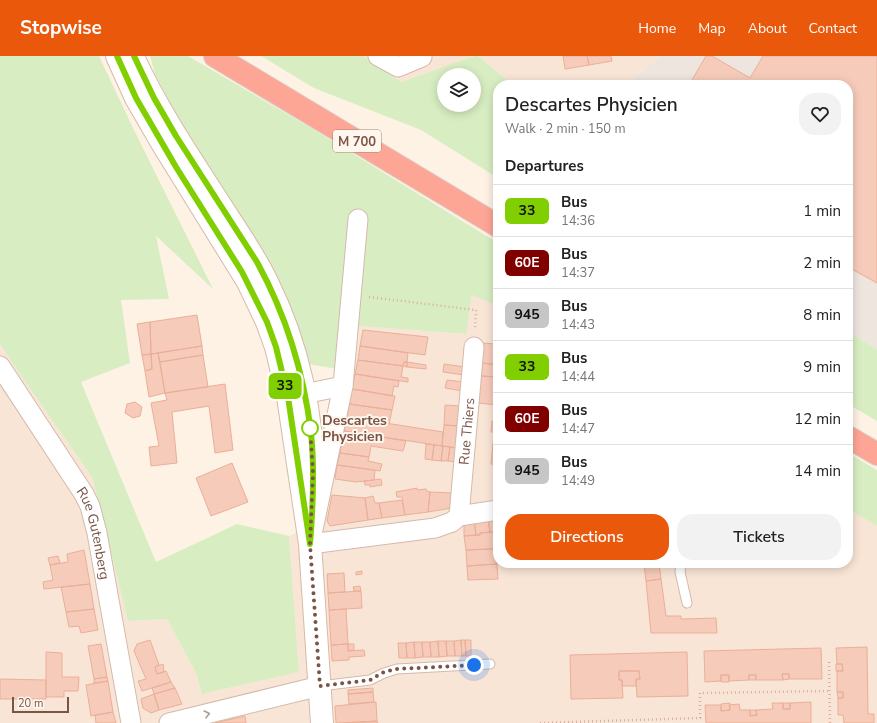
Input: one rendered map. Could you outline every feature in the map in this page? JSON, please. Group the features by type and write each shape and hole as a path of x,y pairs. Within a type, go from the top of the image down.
{"highway":[{"name":"M 700","path":"215,56 493,223"},
{"name":"M 700","path":"241,56 493,208"},
{"path":"853,425 877,440"},
{"path":"853,440 877,454"}],"street":[{"path":"117,56 136,98 162,143 248,282 269,329 311,434 313,473 310,544 322,723"},
{"path":"134,56 148,87 176,136 257,262 267,281 292,344 296,395"},
{"path":"378,56 398,67 422,57"},
{"path":"310,544 343,386 358,219"},
{"name":"Rue Thiers","path":"459,516 474,347"},
{"name":"Rue Gutenberg","path":"0,366 84,494 90,506 97,532 131,723"},
{"path":"296,395 343,386"},
{"path":"310,544 435,528 452,522 459,516 493,511"},
{"path":"169,723 320,686"}],"lane":[{"path":"680,568 687,603"},
{"path":"320,686 370,680 384,672 397,669 490,664"}],"path":[{"path":"351,295 476,310 474,347"},
{"path":"829,662 830,723"},
{"path":"540,723 700,718 700,693 830,690"},
{"path":"677,719 678,723"}],"shaded area":[{"path":"363,56 474,56 437,68 401,82"},
{"path":"478,56 661,56 632,80 507,80"},
{"path":"661,56 877,56 877,349 853,335 853,80 632,80"},
{"path":"472,295 493,304 493,568 853,568 853,512 877,526 877,723 0,723 0,344 92,477 128,621 167,619 196,673 202,694 299,672 289,536 322,522 358,326 465,334"}],"green space":[{"path":"0,56 99,56 213,289 156,236 169,299 121,300 130,363 81,382 156,562 237,524 289,536 299,672 202,694 196,673 167,619 128,621 92,477 0,344"},
{"path":"150,56 188,56 311,128 493,240 493,304 472,295 466,334 358,326 349,371 308,364 155,74"},
{"path":"261,56 363,56 401,82 437,69 437,112 481,112 481,68 440,68 474,56 478,56 507,80 493,80 493,175 421,130 314,88"},
{"path":"853,335 877,349 877,421 853,407"},
{"path":"853,456 877,470 877,526 853,512"}],"building":[{"path":"563,56 587,56 589,65 565,69"},
{"path":"587,56 611,56 612,61 589,65"},
{"path":"706,56 712,56 750,78 763,56 877,56 877,283 853,270 853,80 692,80"},
{"path":"197,315 202,346 151,354 150,322"},
{"path":"150,322 151,354 142,355 137,324"},
{"path":"363,330 428,337 425,355 360,346"},
{"path":"484,343 493,344 493,364 482,363"},
{"path":"202,346 203,355 160,362 158,353"},
{"path":"360,346 408,353 407,362 404,362 403,366 358,360"},
{"path":"158,353 165,393 149,397 145,371 152,369 151,354"},
{"path":"151,354 152,369 145,371 142,355"},
{"path":"203,355 208,387 165,393 160,362"},
{"path":"358,360 403,366 401,377 408,378 408,382 355,374"},
{"path":"404,362 407,362 407,367 403,366"},
{"path":"407,362 426,365 426,369 407,367"},
{"path":"482,363 493,364 493,377 481,376"},
{"path":"444,364 465,367 464,375 443,372"},
{"path":"355,374 399,381 398,387 394,386 392,396 352,389"},
{"path":"481,376 493,377 493,404 478,403"},
{"path":"447,380 464,382 463,391 445,388"},
{"path":"225,384 233,450 215,453 209,406 172,412 177,463 151,466 149,447 159,446 151,403 167,400 165,393"},
{"path":"352,389 395,396 392,410 349,404"},
{"path":"135,402 142,407 140,416 133,418 125,413 127,404"},
{"path":"349,404 392,410 389,424 347,417"},
{"path":"445,405 461,406 459,426 444,425"},
{"path":"347,417 443,432 442,446 344,431"},
{"path":"492,421 493,432 491,432"},
{"path":"444,425 459,426 457,448 442,446"},
{"path":"344,431 406,441 403,451 371,446 369,457 340,453"},
{"path":"493,443 493,464 491,464"},
{"path":"426,444 434,445 432,460 425,459"},
{"path":"434,445 443,446 441,461 432,460"},
{"path":"443,446 450,447 448,461 441,461"},
{"path":"450,447 457,448 456,462 448,461"},
{"path":"340,453 369,457 368,461 382,464 380,471 337,465"},
{"path":"232,463 248,502 211,516 196,478"},
{"path":"337,465 375,470 374,480 356,482 335,479"},
{"path":"381,479 382,485 370,487 370,485 365,485 364,481"},
{"path":"417,488 417,490 426,489 430,492 428,512 405,515 402,497 397,497 396,492"},
{"path":"430,492 453,493 452,508 428,512"},
{"path":"332,495 365,498 368,520 330,526 327,521"},
{"path":"373,496 375,503 379,503 382,518 368,520 365,498"},
{"path":"402,500 405,515 382,518 379,503"},
{"path":"488,518 490,532 476,535 474,520"},
{"path":"493,518 493,532 490,532 488,520"},
{"path":"474,520 476,535 464,536 464,521"},
{"path":"493,532 493,549 466,550 464,536 480,535 480,533"},
{"path":"493,549 493,564 467,566 466,550"},
{"path":"84,550 90,584 44,589 43,582 53,580 50,565 68,562 67,554"},
{"path":"58,556 60,563 50,565 48,558"},
{"path":"493,564 493,568 497,568 498,579 468,580 467,566"},
{"path":"644,568 660,568 661,579 646,581"},
{"path":"362,571 362,574 356,575 356,572"},
{"path":"344,573 345,592 328,593 327,574"},
{"path":"661,579 666,616 681,616 681,619 716,618 717,633 651,633 646,581"},
{"path":"90,584 94,609 66,612 61,587"},
{"path":"360,586 361,591 354,591 353,587"},
{"path":"361,591 362,608 329,610 328,593"},
{"path":"94,609 98,630 81,633 79,626 69,627 66,612"},
{"path":"346,609 348,644 331,645 329,610"},
{"path":"150,640 159,665 155,667 157,674 166,671 171,682 142,691 138,681 146,679 134,651 137,644"},
{"path":"461,640 465,640 466,656 462,656"},
{"path":"461,640 462,656 455,656 454,641"},
{"path":"465,640 471,640 471,656 466,656"},
{"path":"438,641 446,641 447,656 439,657"},
{"path":"438,641 439,657 431,657 430,642"},
{"path":"446,641 454,641 455,656 447,656"},
{"path":"414,642 422,642 423,657 415,658"},
{"path":"414,642 415,658 407,658 406,643"},
{"path":"422,642 430,642 431,657 423,657"},
{"path":"398,643 406,643 407,658 399,658"},
{"path":"101,644 107,677 94,679 88,646"},
{"path":"348,644 354,644 354,650 348,651"},
{"path":"348,644 348,651 364,650 365,656 349,657 349,660 332,661 331,645"},
{"path":"867,647 868,714 874,714 874,723 844,723 843,715 838,715 838,698 843,698 843,692 837,692 837,671 843,671 842,664 837,664 836,648"},
{"path":"821,648 822,679 789,679 789,674 782,674 783,680 756,680 756,675 749,675 749,680 729,681 729,675 721,675 721,681 705,682 704,651"},
{"path":"46,652 62,653 62,677 79,677 78,691 64,691 64,697 46,697"},
{"path":"687,652 688,696 637,697 636,679 640,679 639,671 619,671 619,680 622,680 623,698 571,699 570,655"},
{"path":"163,664 164,672 157,674 155,667"},
{"path":"836,664 842,664 843,671 836,671"},
{"path":"619,671 639,671 640,679 636,679 636,686 622,686 622,680 619,680"},
{"path":"782,674 789,674 789,679 783,680"},
{"path":"721,675 729,675 729,682 721,682"},
{"path":"749,675 756,675 756,680 749,680"},
{"path":"107,677 108,681 94,683 94,679"},
{"path":"0,679 46,680 46,699 0,699"},
{"path":"108,681 113,712 91,716 86,685"},
{"path":"171,682 175,688 154,694 152,688"},
{"path":"175,688 182,704 159,710 154,694"},
{"path":"373,688 373,692 348,694 348,690"},
{"path":"373,692 374,702 349,704 348,694"},
{"path":"837,692 843,692 843,698 838,698"},
{"path":"154,694 159,710 151,713 143,708 141,699"},
{"path":"376,702 377,721 336,723 335,706"},
{"path":"811,702 811,723 706,723 705,705 721,705 721,711 730,710 729,705 739,704 740,710 750,710 750,716 757,715 756,710 773,709 772,703 783,703 783,709 790,709 790,703"},
{"path":"730,703 730,710 721,711 721,704"},
{"path":"783,703 790,703 790,709 783,709"},
{"path":"750,710 756,710 757,715 750,716"},
{"path":"113,712 116,723 96,723 95,715"},
{"path":"245,716 246,723 215,723"},
{"path":"377,721 378,723 345,723"}],"bus line":[{"name":"33","path":"117,56 136,98 176,167 248,282 267,322 276,347 288,397 310,544 313,504 311,434 300,372 283,318 257,262 176,136 145,81 134,56"}],"place":[{"name":"Descartes Physicien","path":"310,428"}],"route":[{"path":"310,428 313,473 313,504 310,544 320,686 364,682 384,672 397,669 474,665"}]}
